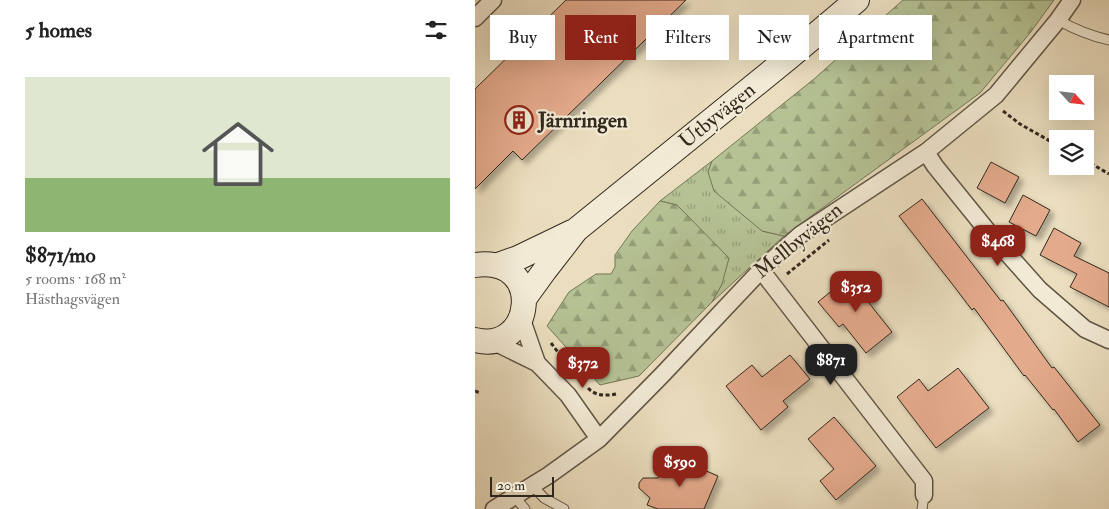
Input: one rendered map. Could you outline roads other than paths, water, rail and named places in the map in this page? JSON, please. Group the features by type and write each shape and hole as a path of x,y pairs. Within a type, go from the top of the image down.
{"main road":[{"name":"Utbyvägen","path":"481,341 501,338 510,333 516,326 523,308 545,270 576,230 857,0"},
{"name":"Utbyvägen","path":"481,265 518,258 576,230"},
{"name":"Utbyvägen","path":"481,265 508,270 516,278 522,288 523,308"}],"street":[{"path":"475,18 493,0"},
{"name":"Mellbyvägen","path":"494,509 561,467 599,439 761,270 800,235 926,152 996,95 1058,20 1072,0"},
{"path":"926,152 935,166 990,234 1040,290 1085,329 1109,340"},
{"path":"761,270 924,481 923,502"},
{"path":"523,308 537,363"},
{"path":"481,341 537,363 568,395 599,439"}],"lane":[{"path":"1058,20 1088,34 1109,40"},
{"path":"532,485 544,498 564,509"},
{"path":"514,496 525,509"}],"place":[{"name":"Järnringen","path":"519,120"}]}
